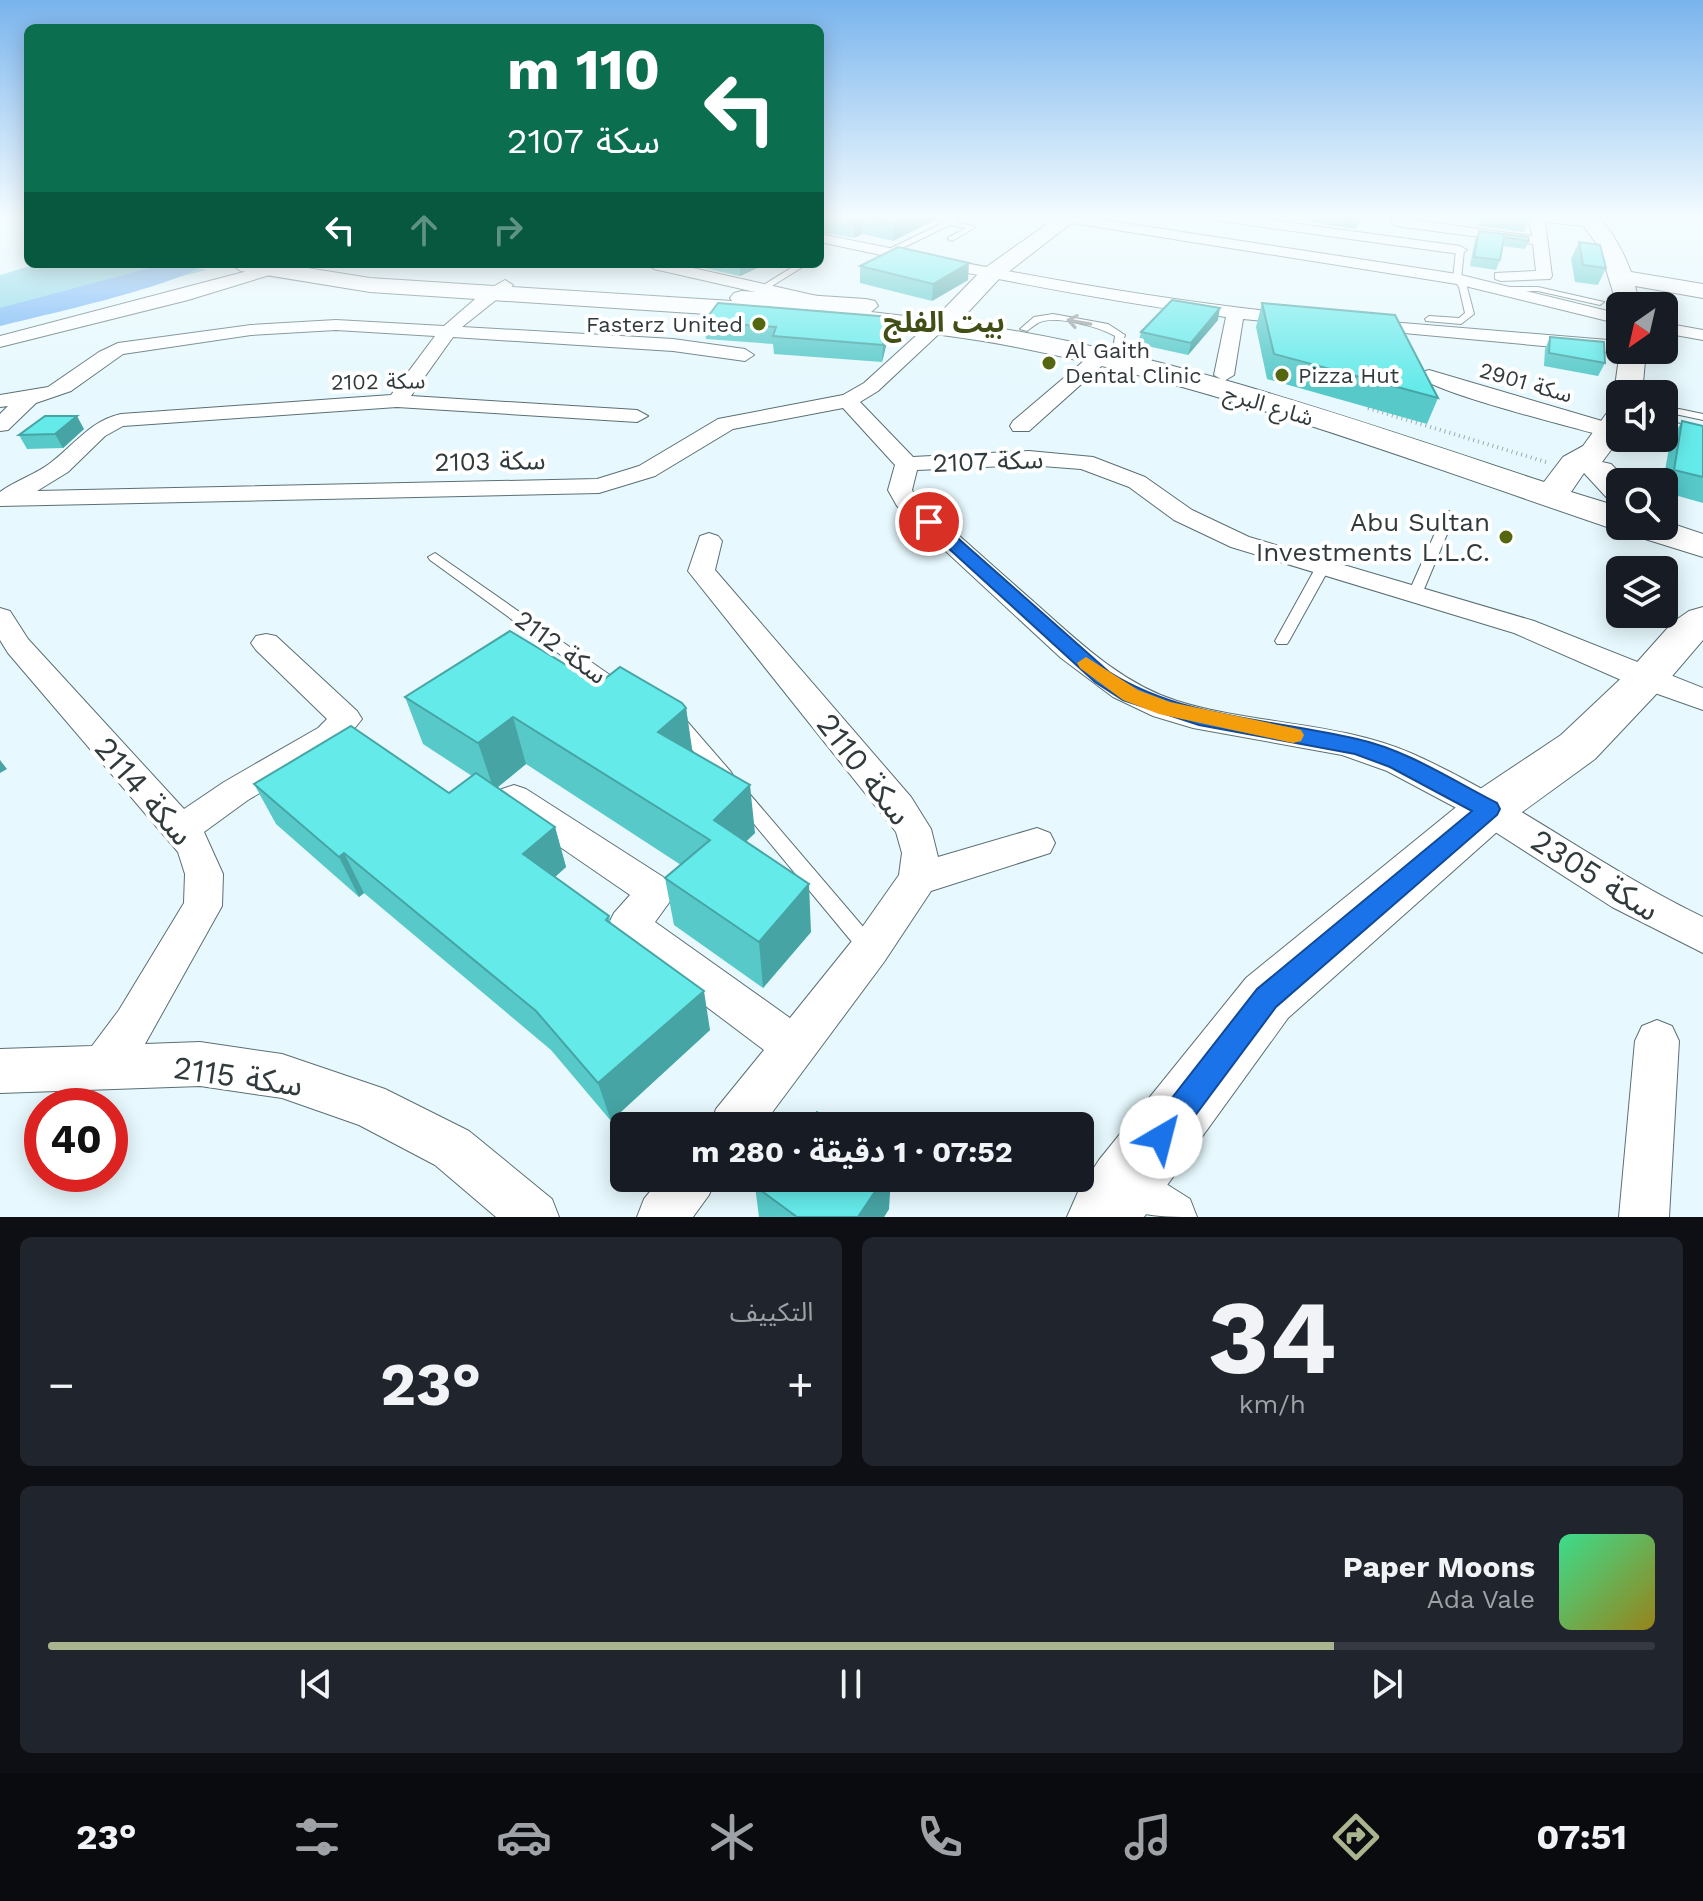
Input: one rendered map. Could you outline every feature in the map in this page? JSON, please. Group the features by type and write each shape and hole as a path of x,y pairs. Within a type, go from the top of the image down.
{"main road":[{"name":"شارع البرج","path":"310,274 370,285 823,303 943,322 1015,339 1224,375 1594,473 1606,494"},
{"name":"شارع البرج","path":"383,274 498,289 1024,329 1216,388 1594,473"},
{"path":"1621,274 1625,292"},
{"path":"943,322 990,275"},
{"path":"1622,277 1703,291"},
{"path":"1113,1201 1267,998 1489,809 1578,747 1646,679 1698,615"}],"street":[{"path":"0,342 227,284 251,274"},
{"path":"690,274 823,303"},
{"path":"985,274 1235,314 1314,320"},
{"path":"1440,274 1537,278 1544,274"},
{"path":"1458,276 1606,315"},
{"path":"397,401 431,349 498,289"},
{"path":"1224,375 1235,314"},
{"name":"سكة 2103","path":"1,499 599,486 647,471 726,424 848,401 871,387 943,322"},
{"path":"1345,323 1606,346"},
{"path":"0,401 28,399 56,391 72,383 106,354 135,346 295,327 336,325 673,345 745,355"},
{"path":"1678,331 1703,335"},
{"path":"1021,426 1108,353"},
{"name":"سكة 2901","path":"1429,376 1457,387 1594,473"},
{"path":"0,425 28,399"},
{"name":"سكة 2102","path":"1,499 42,481 70,459 102,426 121,420 397,401 637,416"},
{"path":"848,401 907,464"},
{"path":"1678,423 1703,438"},
{"name":"سكة 2107","path":"1489,809 1398,761 1358,746 1199,718 1130,695 1092,669 906,501 900,490 907,464 1029,458 1085,462 1137,482 1183,515 1230,538 1524,627 1646,679 1703,699"},
{"name":"سكة 2110","path":"709,541 701,571 899,807 913,829 920,853 918,879"},
{"name":"سكة 2114","path":"0,617 18,646 194,845 204,874 203,906 134,1024 105,1065"},
{"path":"179,831 236,791 330,736 346,719 266,643"},
{"path":"514,798 657,893 628,925 795,1047"},
{"name":"سكة 2305","path":"1489,809 1661,917 1703,936"},
{"path":"744,1112 870,949 918,879 1037,843"},
{"path":"1644,1217 1657,1041"},
{"name":"سكة 2115","path":"0,1071 200,1064 282,1076 369,1105 452,1148 534,1217"},
{"path":"662,1217 681,1192"},
{"path":"1113,1201 1172,1217"}],"lane":[{"path":"761,289 787,274"},
{"path":"1429,319 1461,321 1470,314 1458,276"},
{"path":"1504,289 1538,289 1600,302"},
{"path":"1678,419 1703,417"},
{"path":"1415,594 1449,515"},
{"name":"سكة 2112","path":"435,557 614,686 636,685"},
{"path":"1282,641 1323,567"},
{"path":"667,709 870,949"}],"shaded area":[{"path":"4,274 192,274 0,324 0,275"}],"building":[{"path":"892,274 950,274 933,284"},
{"path":"1172,300 1220,308 1191,343 1141,332"},
{"path":"718,303 890,317 883,345 773,336 776,327 704,322"},
{"path":"1262,303 1395,315 1438,398 1274,354"},
{"path":"1550,337 1604,342 1605,363 1549,353"},
{"path":"45,416 77,416 55,434 19,435"},
{"path":"1682,421 1703,426 1703,477 1674,468"},
{"path":"510,631 598,684 620,667 682,703 686,708 658,732 750,785 714,820 809,884 759,942 665,878 710,840 513,717 478,743 405,697"},
{"path":"351,726 449,793 476,773 555,827 523,854 609,916 606,920 704,991 598,1083 536,1011 344,853 339,857 254,784"},
{"path":"763,1192 875,1192 858,1217 797,1217"}],"waterway":[{"path":"0,317 163,274"}],"slow traffic":[{"path":"1086,663 1130,695 1166,709 1293,735"}],"place":[{"name":"Fasterz United","path":"759,324"},
{"name":"Al Gaith Dental Clinic","path":"1049,363"},
{"name":"Pizza Hut","path":"1282,375"},
{"name":"Abu Sultan Investments L.L.C.","path":"1506,537"}],"district":[{"name":"بيت الفلج","path":"944,322"}],"route":[{"path":"929,522 1102,677 1130,695 1199,718 1358,746 1398,761 1489,809 1267,998 1161,1137"}]}
